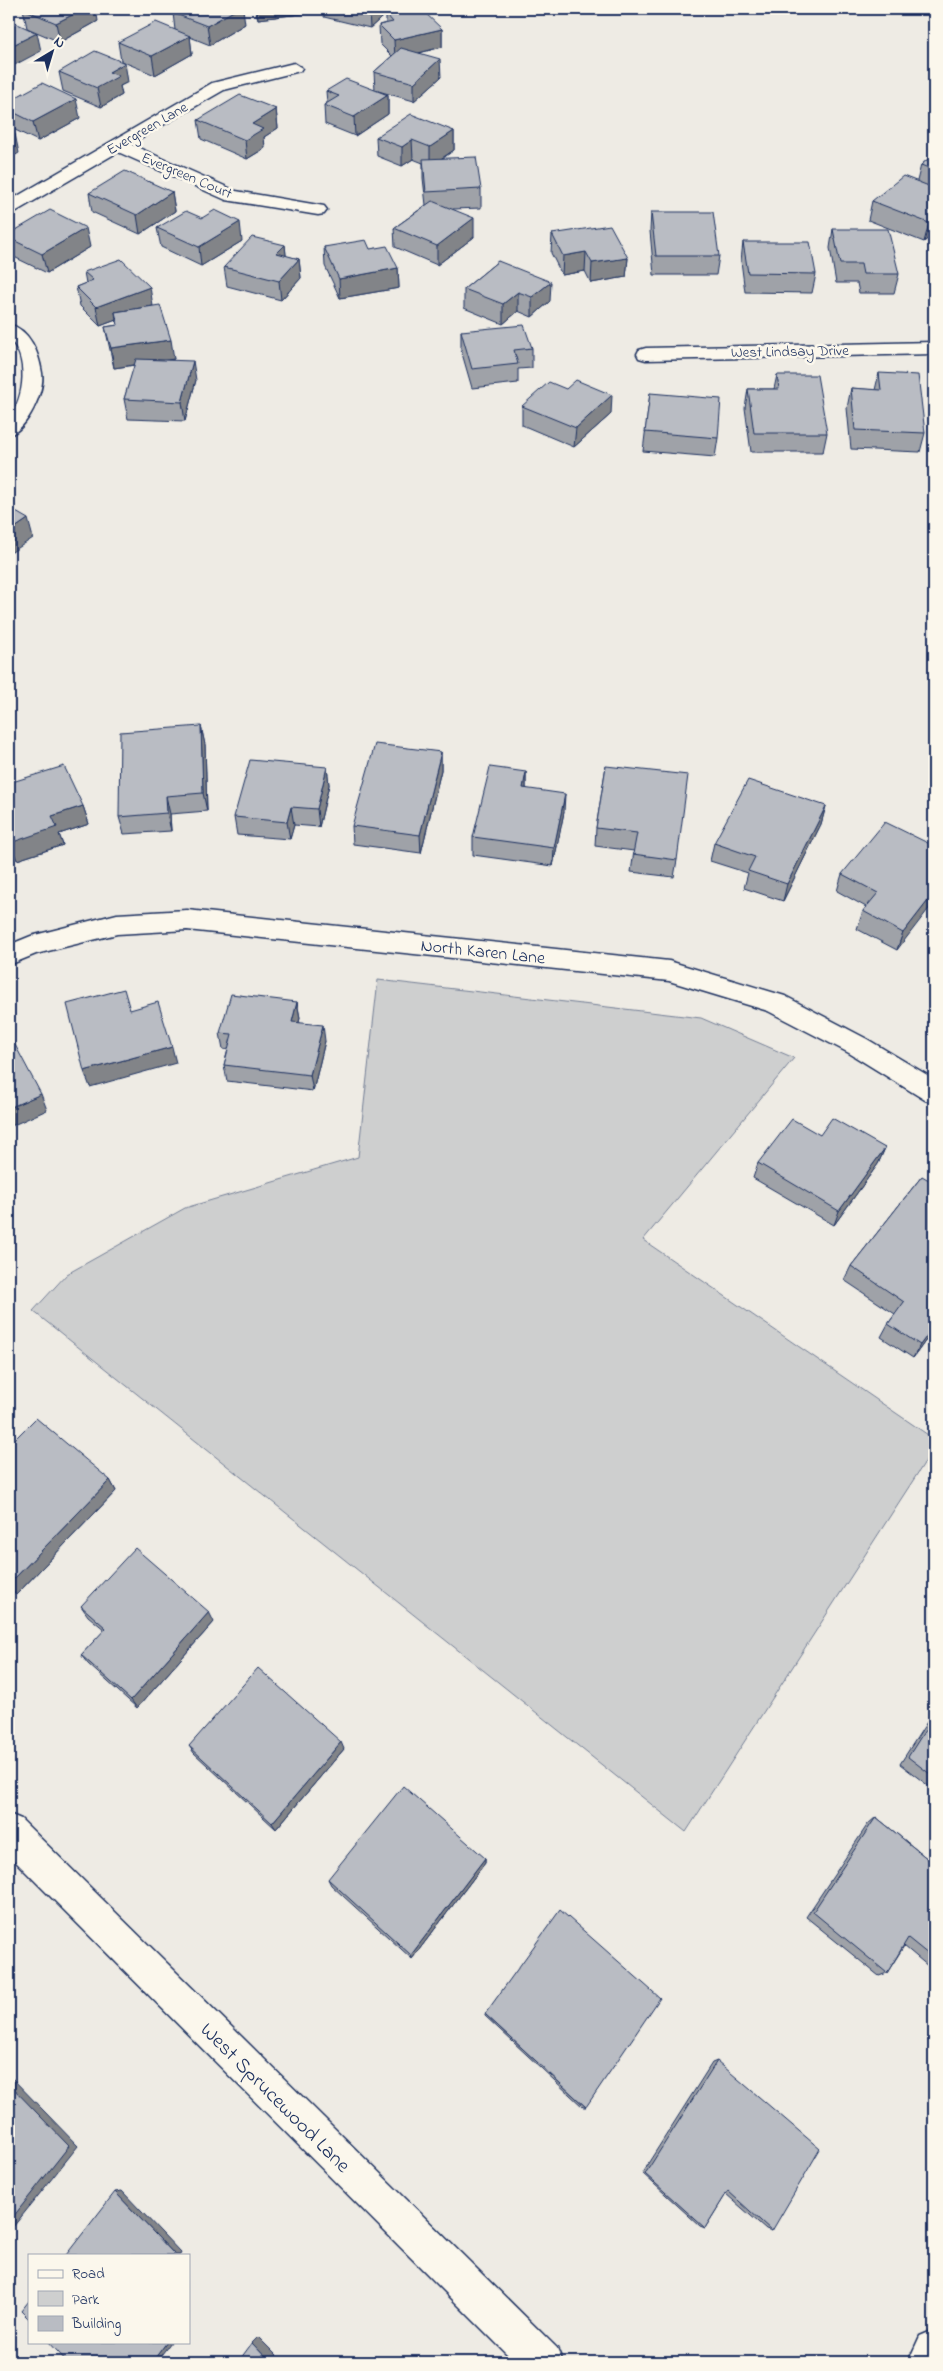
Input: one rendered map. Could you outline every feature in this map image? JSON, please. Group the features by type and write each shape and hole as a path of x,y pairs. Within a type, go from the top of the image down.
{"street":[{"name":"Evergreen Lane","path":"9,208 218,86 294,68"},
{"name":"Evergreen Court","path":"117,145 232,196 318,210"},
{"path":"9,330 24,343 33,375 24,411 9,429"},
{"name":"West Lindsay Drive","path":"646,354 934,348"},
{"name":"North Karen Lane","path":"9,955 31,946 117,924 187,920 669,971 776,1003 858,1046 934,1092"},
{"name":"West Sprucewood Lane","path":"9,1832 544,2362"},
{"path":"928,2362 934,2350"}],"green space":[{"path":"378,980 701,1018 794,1058 643,1240 934,1439 934,1448 686,1832 33,1311 67,1274 185,1208 358,1157"}],"building":[{"path":"23,9 84,9 56,23"},
{"path":"180,9 237,9 207,26 173,13"},
{"path":"409,9 421,9 442,29 394,40 379,25 393,22 386,14"},
{"path":"9,20 37,33 9,47"},
{"path":"156,22 190,36 152,56 118,42"},
{"path":"401,48 440,59 414,83 374,72"},
{"path":"95,51 125,63 109,72 119,76 97,88 59,72"},
{"path":"346,79 388,95 354,117 324,105 339,96 326,91"},
{"path":"42,83 76,99 33,122 9,110 9,101"},
{"path":"240,95 276,109 252,124 263,129 245,140 198,120"},
{"path":"411,114 454,131 430,147 412,140 402,147 376,137"},
{"path":"9,131 15,134 9,138"},
{"path":"934,154 934,170 921,165"},
{"path":"476,157 481,189 426,192 423,159"},
{"path":"125,171 172,192 137,215 89,193"},
{"path":"903,176 934,188 934,218 929,223 872,201"},
{"path":"432,201 474,218 437,246 394,228"},
{"path":"50,210 86,228 42,254 9,238 9,234"},
{"path":"215,210 240,222 199,247 157,228 186,211 202,218"},
{"path":"651,212 713,212 719,256 656,256"},
{"path":"610,225 628,258 592,263 586,252 563,256 552,234"},
{"path":"833,229 888,229 899,274 863,274 861,264 840,264"},
{"path":"252,237 285,245 277,253 299,259 279,281 224,267"},
{"path":"366,240 370,249 387,246 398,268 339,279 324,247"},
{"path":"743,242 810,242 816,274 748,273"},
{"path":"121,259 150,287 96,307 76,287 93,280 84,272"},
{"path":"498,261 551,282 532,297 518,292 503,304 464,289"},
{"path":"160,305 171,340 111,348 105,327 118,325 115,312"},
{"path":"524,325 532,348 514,350 518,364 472,369 461,331"},
{"path":"136,359 193,361 182,402 124,399"},
{"path":"879,373 918,375 925,433 855,430 851,388 881,390"},
{"path":"777,375 817,375 827,433 754,433 748,389 779,389"},
{"path":"576,380 612,395 576,428 522,406 549,382 566,389"},
{"path":"650,393 721,399 718,438 645,432"},
{"path":"9,508 28,519 9,532"},
{"path":"201,726 203,793 166,796 167,813 119,817 120,732"},
{"path":"375,744 441,752 420,835 352,826"},
{"path":"250,760 327,767 317,809 291,807 287,822 234,817"},
{"path":"64,766 83,806 52,816 57,827 10,843 9,783"},
{"path":"606,766 688,775 677,860 633,854 637,833 596,828"},
{"path":"490,767 526,772 523,788 565,794 554,848 473,837"},
{"path":"748,780 826,806 787,884 748,871 755,857 714,843"},
{"path":"885,822 934,846 934,893 903,933 863,911 878,893 842,874"},
{"path":"124,989 130,1010 158,1002 172,1047 84,1071 67,1004"},
{"path":"231,994 297,1002 292,1022 323,1025 310,1075 224,1065 232,1034 220,1033"},
{"path":"13,1041 41,1094 9,1108 9,1042"},
{"path":"832,1118 885,1148 839,1211 758,1163 792,1119 820,1135"},
{"path":"922,1176 934,1183 934,1326 920,1345 888,1324 904,1302 851,1266"},
{"path":"36,1418 110,1480 9,1584 9,1507 14,1502 9,1497 9,1445"},
{"path":"135,1548 209,1612 131,1700 81,1655 106,1628 81,1606"},
{"path":"258,1668 341,1742 272,1823 189,1746"},
{"path":"934,1716 934,1777 908,1757"},
{"path":"403,1786 485,1858 411,1955 328,1879"},
{"path":"876,1817 934,1864 934,1959 908,1938 887,1973 813,1912"},
{"path":"560,1910 660,1998 586,2107 485,2014"},
{"path":"717,2061 820,2149 772,2231 728,2191 705,2228 645,2174"},
{"path":"9,2084 69,2146 9,2222"},
{"path":"115,2192 174,2254 67,2254"},
{"path":"28,2302 28,2318 21,2311"},
{"path":"252,2343 270,2362 238,2362"},
{"path":"51,2344 166,2344 152,2362 67,2362"}]}
